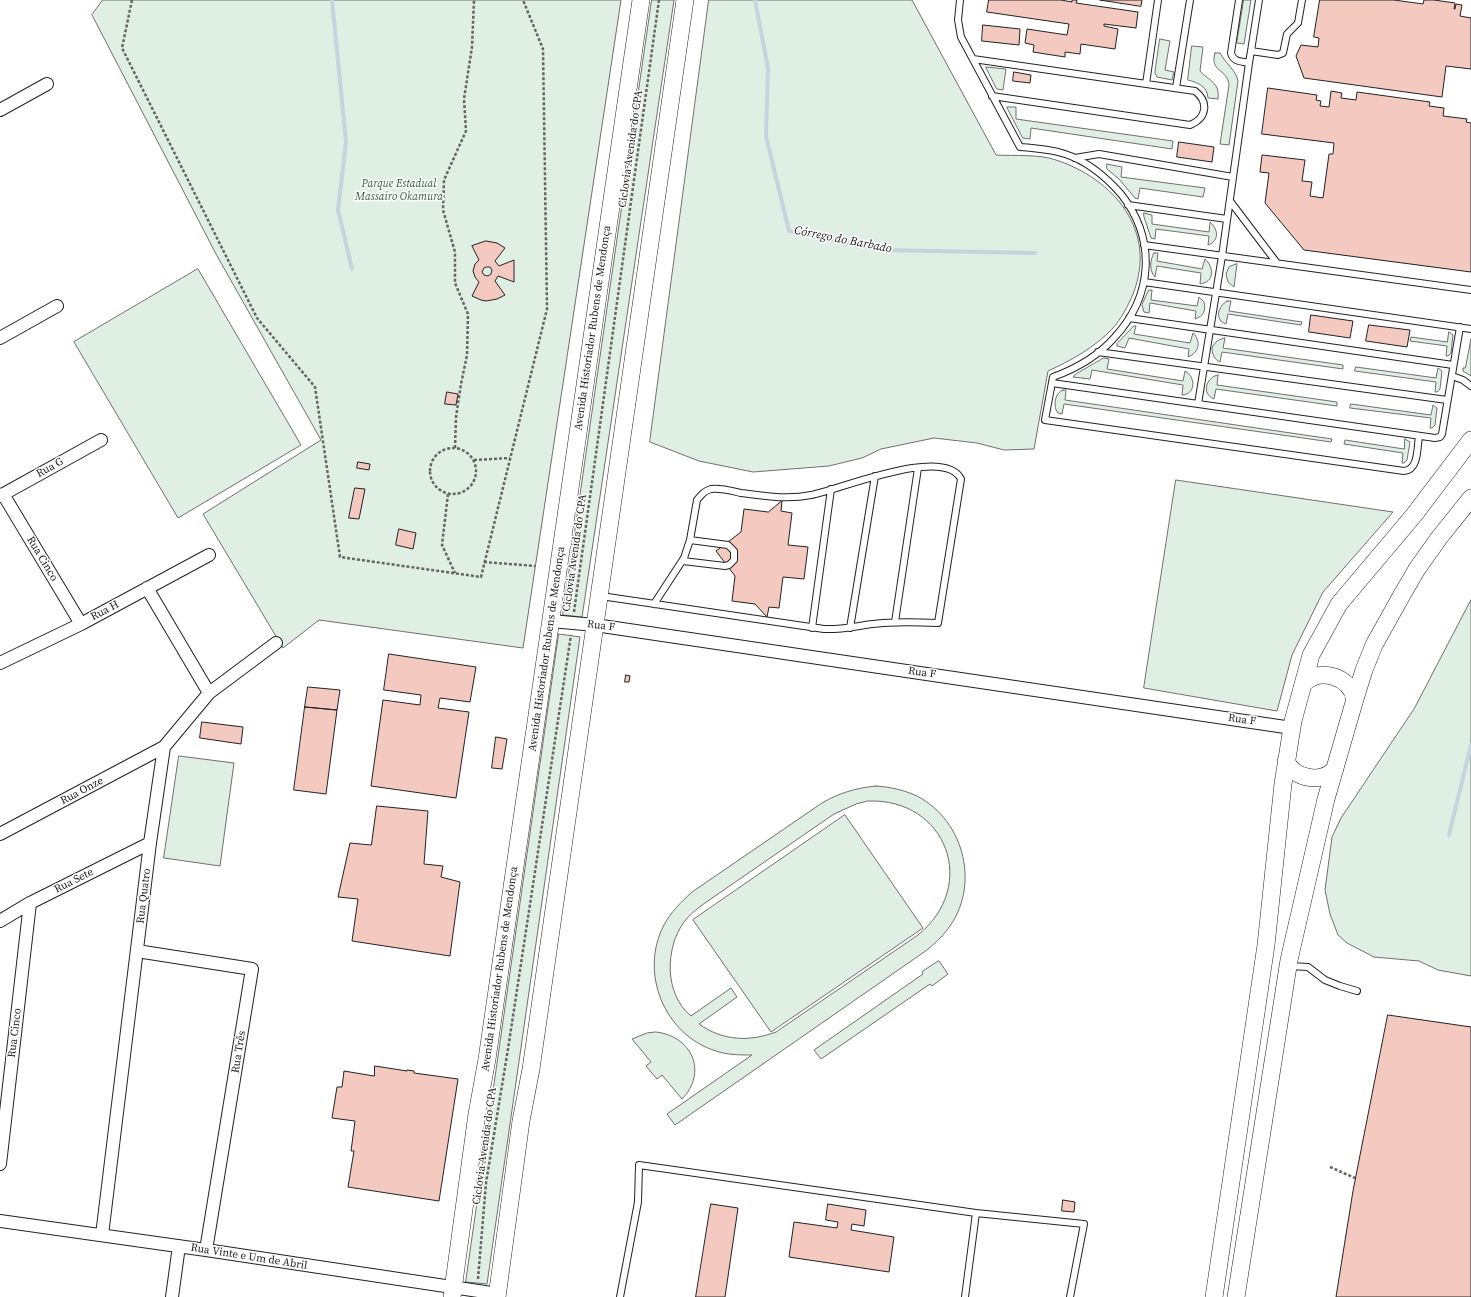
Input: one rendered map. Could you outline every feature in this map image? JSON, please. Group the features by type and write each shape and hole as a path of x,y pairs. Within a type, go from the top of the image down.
{"main road":[{"name":"Avenida Historiador Rubens de Mendonça","path":"453,1292 477,1114 488,1051 551,621 640,0"},
{"path":"497,1296 521,1121 532,1061 685,0"},
{"path":"1214,1297 1266,945 1286,761 1292,728 1311,655 1339,604 1414,515 1471,440"},
{"path":"1236,1297 1288,966 1326,799 1355,699 1374,645 1402,593 1430,551 1471,498"},
{"path":"1304,683 1317,676 1328,675 1339,678 1348,685 1354,694 1355,699"},
{"path":"1286,761 1294,771 1303,776 1313,778 1323,777 1335,769"}],"street":[{"path":"0,110 47,84"},
{"path":"0,338 57,306"},
{"name":"Rua G","path":"2,495 101,440"},
{"name":"Rua Cinco","path":"2,495 81,624"},
{"name":"Rua H","path":"0,663 81,624 209,555"},
{"path":"147,588 209,693"},
{"name":"Rua F","path":"551,621 595,625 1292,728"},
{"path":"164,747 209,693 276,643"},
{"name":"Rua Onze","path":"0,834 164,747"},
{"name":"Rua Quatro","path":"102,1235 150,843 164,747"},
{"name":"Rua Sete","path":"0,922 30,903 150,843"},
{"name":"Rua Cinco","path":"0,1164 30,903"},
{"name":"Rua Três","path":"137,951 252,969 206,1250"},
{"name":"Rua Vinte e Um de Abril","path":"0,1221 206,1250 453,1292 476,1291 497,1296"},
{"path":"172,1297 179,1246"}],"lane":[{"path":"960,0 958,20 961,37 1020,147 1055,151 1090,166 1103,176 1128,204 1139,226 1144,245 1146,257 1144,282 1139,300 1129,318 1114,338 1098,352 1074,367 1053,377 1045,420 1404,471 1411,469 1415,464 1419,436"},
{"path":"1146,84 1158,0"},
{"path":"1176,88 1190,0"},
{"path":"1239,0 1231,53 1235,60 1249,62"},
{"path":"1198,404 1222,256 1259,0"},
{"path":"1251,51 1278,55 1283,54 1287,34 1298,23 1302,0"},
{"path":"973,59 1195,91 1201,96 1204,102 1204,110 1202,116 1197,122 1190,125 992,96"},
{"path":"1074,158 1099,154 1233,177"},
{"path":"1230,201 1277,263"},
{"path":"1128,204 1227,219"},
{"path":"1144,245 1471,290"},
{"path":"1144,282 1471,328"},
{"path":"1129,318 1453,365"},
{"path":"1052,383 1435,438 1441,436 1460,327"},
{"path":"1098,352 1204,368 1448,400"},
{"path":"1452,376 1463,380 1471,386"},
{"path":"600,595 654,604 812,628 836,630 895,622 938,623 962,483 958,474 948,469 932,466 875,476 811,495 771,497 718,489 706,491 697,500 690,540 683,561 654,604"},
{"path":"895,622 918,468"},
{"path":"850,628 875,476"},
{"path":"812,628 831,489"},
{"path":"683,561 729,566 734,560 734,551 728,545 690,540"},
{"path":"1288,966 1308,967 1326,980 1357,991"},
{"path":"620,1297 638,1202 639,1165 976,1213 1084,1224 1070,1297"},
{"path":"965,1297 976,1213"}],"path":[{"path":"132,0 122,48 257,318 315,386 340,557 481,577 547,309 543,49 523,0"},
{"path":"455,448 456,417 460,384 467,355 468,314 455,282 455,252 443,210 444,180 466,131 464,99 472,46 474,0"},
{"name":"Ciclovia Avenida do CPA","path":"476,1291 486,1183 573,623 659,0"},
{"path":"455,448 463,450 474,460 476,475 474,482 463,492 448,494 435,486 430,471 435,457 441,452 455,448"},
{"path":"474,460 510,458"},
{"path":"448,494 442,545 455,573"},
{"path":"484,562 535,566"},
{"path":"1330,1167 1355,1178"}],"green space":[{"name":"Parque Estadual Massairo Okamura","path":"103,0 621,0 523,648 319,620 283,648 203,514 321,440 216,254 92,15"},
{"path":"652,0 674,0 582,617 563,615"},
{"path":"709,0 912,0 996,155 1042,157 1056,160 1077,169 1096,180 1112,194 1126,210 1135,229 1140,249 1139,271 1133,294 1119,321 1106,335 1082,353 1048,371 1034,449 1004,450 977,443 934,438 881,449 862,458 829,466 753,472 699,461 650,442"},
{"path":"1244,0 1251,0 1244,44 1237,43"},
{"path":"1160,39 1170,41 1165,70 1174,72 1172,80 1157,77 1155,73"},
{"path":"1192,46 1203,47 1200,71 1216,85 1218,99 1208,98 1206,91 1202,86 1196,82 1188,80"},
{"path":"1215,53 1220,53 1235,73 1238,81 1229,145 1220,144 1229,85 1226,76 1215,64"},
{"path":"986,67 1006,69 1003,90 997,89"},
{"path":"1007,107 1016,107 1016,119 1173,141 1172,149 1031,128 1030,139 1023,138"},
{"path":"1107,164 1122,167 1121,177 1205,188 1203,197 1140,188 1138,199 1135,198 1119,179 1107,169"},
{"path":"1144,213 1152,215 1152,224 1209,232 1210,222 1215,228 1216,238 1208,245 1209,236 1156,229 1155,239 1151,238"},
{"path":"1154,253 1158,253 1157,261 1202,269 1205,259 1210,266 1212,274 1211,277 1205,283 1200,284 1201,273 1157,266 1155,277 1152,272 1151,265"},
{"path":"1237,264 1234,287 1228,282 1226,274 1229,267"},
{"path":"198,269 301,445 178,518 74,342"},
{"path":"1149,290 1152,290 1151,300 1197,306 1199,297 1204,302 1204,312 1195,319 1196,311 1150,303 1149,313 1144,312 1142,305"},
{"path":"1227,301 1231,301 1229,311 1302,322 1301,325 1228,314 1226,324 1220,319 1219,313 1221,306"},
{"path":"1134,326 1136,326 1134,334 1190,343 1193,333 1196,336 1198,343 1197,349 1188,357 1189,349 1129,338 1125,348 1117,346 1117,344"},
{"path":"1449,332 1453,335 1451,353 1448,356 1446,356 1447,346 1410,341 1411,337 1447,342"},
{"path":"1225,338 1223,348 1343,365 1343,369 1222,352 1220,362 1214,356 1212,347 1217,341"},
{"path":"1471,339 1471,376 1463,371 1463,368 1465,368"},
{"path":"1104,358 1109,359 1107,369 1183,381 1185,371 1189,374 1193,381 1192,389 1187,394 1182,395 1183,385 1092,370 1090,379 1073,377"},
{"path":"1356,367 1436,378 1438,368 1442,371 1440,389 1435,392 1436,382 1355,371"},
{"path":"1218,375 1217,385 1337,402 1337,406 1216,389 1214,399 1210,397 1206,390 1210,379"},
{"path":"1066,390 1065,400 1332,439 1331,442 1064,404 1062,414 1058,413 1056,410 1055,401 1058,393"},
{"path":"1351,404 1431,415 1433,405 1437,408 1435,425 1430,428 1431,418 1350,408"},
{"path":"1405,439 1410,442 1407,460 1404,463 1402,463 1403,453 1344,444 1345,440 1404,449"},
{"path":"1176,480 1393,512 1323,592 1292,655 1277,711 1144,688"},
{"path":"1471,600 1471,976 1438,970 1419,961 1374,957 1347,943 1338,935 1330,914 1325,890 1332,837 1341,818 1414,709"},
{"path":"559,634 580,637 487,1284 466,1282"},
{"path":"179,756 234,763 220,866 164,858"},
{"path":"876,786 892,788 917,796 933,807 947,821 957,838 963,856 965,875 963,894 957,913 945,933 927,950 675,1125 667,1114 752,1055 720,1052 698,1043 682,1031 670,1016 661,1000 656,981 654,962 657,943 664,925 676,907 692,892 822,803 841,794","holes":["868,801 895,804 918,814 935,829 946,848 950,870 947,893 937,915 918,935 776,1032 756,1037 736,1038 717,1034 699,1024 737,997 731,988 691,1016 682,1007 676,996 670,970 673,945 686,919 702,905 834,814 856,804"]},
{"path":"845,815 923,928 771,1032 693,920"},
{"path":"939,961 948,974 932,986 930,984 821,1059 814,1050 923,974 922,972"},
{"path":"656,1032 669,1035 679,1040 687,1048 692,1057 695,1067 694,1078 690,1089 682,1099 662,1075 657,1079 646,1066 651,1062 632,1039 647,1033"}],"building":[{"path":"989,0 1061,0 1072,2 1072,0 1077,0 1076,3 1138,12 1136,28 1104,24 1104,26 1118,29 1115,49 1081,44 1080,54 1065,52 1065,57 1033,52 1034,45 1025,43 1027,29 1067,35 1069,24 987,12"},
{"path":"1100,0 1142,0 1141,6"},
{"path":"1320,0 1394,0 1423,4 1424,0 1434,0 1455,3 1454,9 1456,4 1462,5 1460,16 1471,18 1471,69 1446,66 1442,97 1304,78 1296,56 1301,45 1318,47 1319,38 1314,37"},
{"path":"983,25 1020,29 1019,45 982,41"},
{"path":"1014,72 1031,75 1030,83 1013,81"},
{"path":"1268,88 1317,95 1316,100 1321,101 1320,106 1329,107 1331,91 1342,93 1341,98 1356,100 1357,92 1430,102 1429,106 1444,108 1443,116 1467,119 1466,122 1471,123 1471,272 1304,250 1265,203 1269,173 1260,172 1262,155 1305,160 1302,181 1312,182 1310,196 1323,198 1329,154 1333,154 1334,143 1262,134"},
{"path":"1179,142 1214,147 1212,162 1177,157"},
{"path":"486,241 497,243 505,248 495,261 499,266 514,260 514,282 498,276 495,281 505,295 497,299 486,301 472,296 479,282 473,271 475,264 479,260 472,246","holes":["490,267 492,270 491,274 488,276 484,275 482,272 484,268"]},
{"path":"1311,315 1353,321 1350,338 1309,332"},
{"path":"1369,325 1410,330 1407,347 1366,341"},
{"path":"447,392 458,394 456,405 445,404"},
{"path":"358,462 370,464 369,470 357,468"},
{"path":"355,488 365,489 359,519 349,518"},
{"path":"782,501 781,511 792,513 788,545 808,547 804,579 783,577 779,608 769,607 767,617 755,604 732,601 735,576 716,551 741,532 744,509 768,512"},
{"path":"399,529 416,533 413,549 396,545"},
{"path":"389,654 476,667 470,702 440,698 438,708 469,712 456,798 371,786 383,700 420,705 421,695 384,690"},
{"path":"626,675 630,676 629,682 625,682"},
{"path":"308,687 340,690 337,710 305,707"},
{"path":"305,707 337,710 326,794 294,790"},
{"path":"202,722 243,727 241,744 200,738"},
{"path":"496,737 507,739 502,769 492,768"},
{"path":"377,806 428,811 424,864 443,866 441,877 460,882 450,956 352,941 358,899 338,897 350,843 371,845"},
{"path":"1388,1015 1471,1027 1471,1297 1336,1297 1353,1191"},
{"path":"375,1066 458,1079 439,1201 348,1187 354,1151 351,1151 355,1121 332,1118 337,1087 342,1087 344,1071 374,1076"},
{"path":"1063,1200 1075,1202 1074,1212 1062,1211"},
{"path":"711,1204 738,1208 725,1297 696,1297"},
{"path":"828,1204 866,1210 864,1226 852,1224 851,1230 894,1237 889,1272 789,1257 794,1222 837,1228 838,1222 826,1220"}],"waterway":[{"path":"332,0 346,142 338,210 352,269"},
{"name":"Córrego do Barbado","path":"755,0 768,68 766,136 789,231 882,250 1035,253"},
{"path":"1449,835 1471,745"}]}
